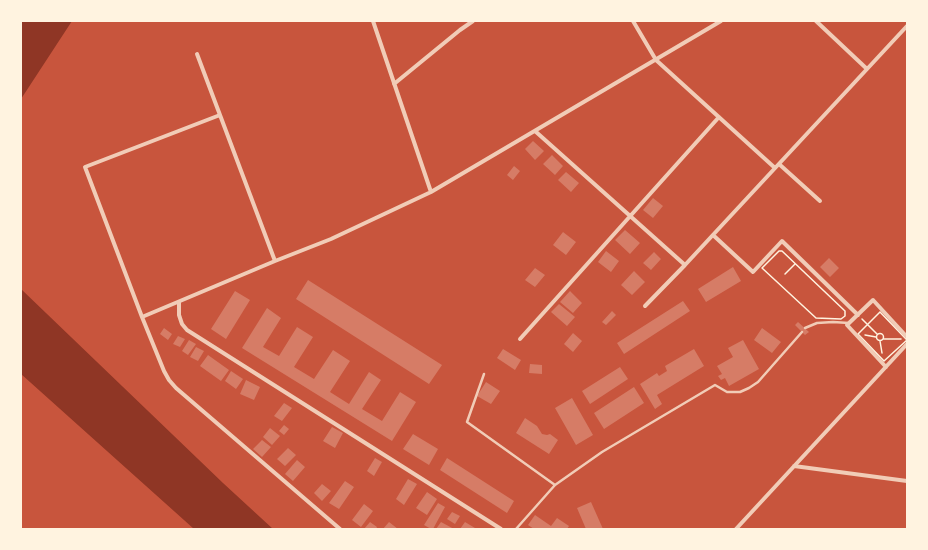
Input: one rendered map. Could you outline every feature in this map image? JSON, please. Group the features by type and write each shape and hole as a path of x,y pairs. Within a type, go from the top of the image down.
{"street":[{"path":"373,21 431,192"},
{"path":"394,84 473,21"},
{"path":"633,21 656,60 775,168"},
{"path":"142,317 275,260 331,239 431,192 721,21"},
{"path":"816,21 867,69"},
{"path":"645,306 907,26"},
{"path":"197,54 275,260"},
{"path":"220,116 85,167 164,371 176,388 340,529"},
{"path":"520,339 719,117"},
{"path":"536,131 685,265"},
{"path":"779,164 820,201"},
{"path":"713,235 753,272 782,241 858,315"},
{"path":"886,367 848,326 850,323 875,300 907,339"},
{"path":"179,302 179,315 182,324 187,330 501,529"},
{"path":"736,529 907,344"},
{"path":"794,466 907,481"}],"lane":[{"path":"805,328 817,323 850,323"},
{"path":"516,529 555,485 602,452 715,385 727,392 740,392 758,382 802,332"},
{"path":"484,374 467,422 555,485"}],"path":[{"path":"780,251 795,264 845,311 845,316 841,319 816,318 762,268 780,251"},
{"path":"785,274 799,258"},
{"path":"880,312 907,339 884,361 858,334 880,312"},
{"path":"858,315 877,334 881,334 883,339"},
{"path":"877,334 876,337 881,341 883,339 907,339"}],"shaded area":[{"path":"21,21 72,21 21,99"},
{"path":"21,289 273,529 194,529 21,374"}],"building":[{"path":"533,141 544,151 535,160 525,149"},
{"path":"552,155 563,166 555,175 543,164"},
{"path":"514,166 520,171 513,180 507,175"},
{"path":"566,172 579,183 571,192 558,180"},
{"path":"653,198 663,206 653,218 643,210"},
{"path":"625,230 640,243 630,254 615,240"},
{"path":"563,232 576,242 566,255 553,245"},
{"path":"606,251 619,261 611,272 598,262"},
{"path":"654,252 661,259 651,270 643,263"},
{"path":"829,258 839,268 830,277 820,267"},
{"path":"733,267 741,281 706,302 698,289"},
{"path":"535,268 545,275 535,287 525,280"},
{"path":"634,271 645,282 632,295 621,285"},
{"path":"308,280 442,365 429,384 296,299"},
{"path":"235,291 250,300 226,339 211,329"},
{"path":"570,291 582,303 573,313 560,302"},
{"path":"683,301 690,311 624,354 617,343"},
{"path":"559,304 575,317 567,326 551,312"},
{"path":"267,308 281,318 263,347 279,356 297,327 313,337 294,367 314,379 333,350 350,361 330,392 349,404 369,372 381,380 362,409 382,421 400,392 416,402 392,441 242,348"},
{"path":"612,311 616,315 606,325 602,322"},
{"path":"798,322 809,332 805,335 795,325"},
{"path":"164,328 172,334 168,340 160,334"},
{"path":"762,328 781,342 772,353 754,340"},
{"path":"573,333 582,341 573,352 564,344"},
{"path":"178,336 185,339 180,347 173,344"},
{"path":"189,340 196,344 188,355 182,351"},
{"path":"743,340 759,369 729,386 725,378 721,380 718,376 722,374 717,366 733,357 728,348"},
{"path":"196,347 204,351 198,361 190,357"},
{"path":"503,349 521,360 515,370 497,358"},
{"path":"694,349 704,366 657,395 662,404 655,409 640,384 657,373 659,376 667,371 665,366"},
{"path":"208,355 229,370 221,381 200,366"},
{"path":"530,364 542,365 542,374 529,373"},
{"path":"620,367 628,379 590,404 582,391"},
{"path":"231,371 243,379 236,389 225,381"},
{"path":"246,380 260,387 254,400 240,394"},
{"path":"486,382 500,391 491,404 477,396"},
{"path":"634,387 644,403 604,429 594,413"},
{"path":"572,398 593,435 576,445 555,408"},
{"path":"284,403 292,408 282,421 274,416"},
{"path":"525,418 537,426 542,434 550,434 558,440 549,454 516,433"},
{"path":"284,425 289,429 284,435 279,431"},
{"path":"332,427 343,433 335,448 323,441"},
{"path":"270,428 280,436 272,445 263,437"},
{"path":"413,434 438,449 429,465 403,449"},
{"path":"262,440 271,447 262,457 253,449"},
{"path":"288,448 296,455 285,466 277,459"},
{"path":"375,458 382,462 374,476 367,471"},
{"path":"447,458 514,501 507,513 440,470"},
{"path":"297,460 305,467 293,481 285,474"},
{"path":"408,479 417,484 404,505 396,499"},
{"path":"345,481 354,487 339,509 329,503"},
{"path":"322,484 331,491 322,501 314,493"},
{"path":"427,492 437,499 427,515 416,508"},
{"path":"591,502 603,529 586,529 577,508"},
{"path":"438,503 445,507 433,529 431,529 424,525"},
{"path":"364,504 373,511 361,527 352,520"},
{"path":"452,512 460,516 455,524 447,519"},
{"path":"535,515 551,526 557,518 569,526 567,529 534,529 528,525"},
{"path":"370,522 377,527 376,529 364,529"},
{"path":"389,522 398,529 383,529"},
{"path":"441,522 454,529 436,529"},
{"path":"465,522 475,528 460,529"}]}
